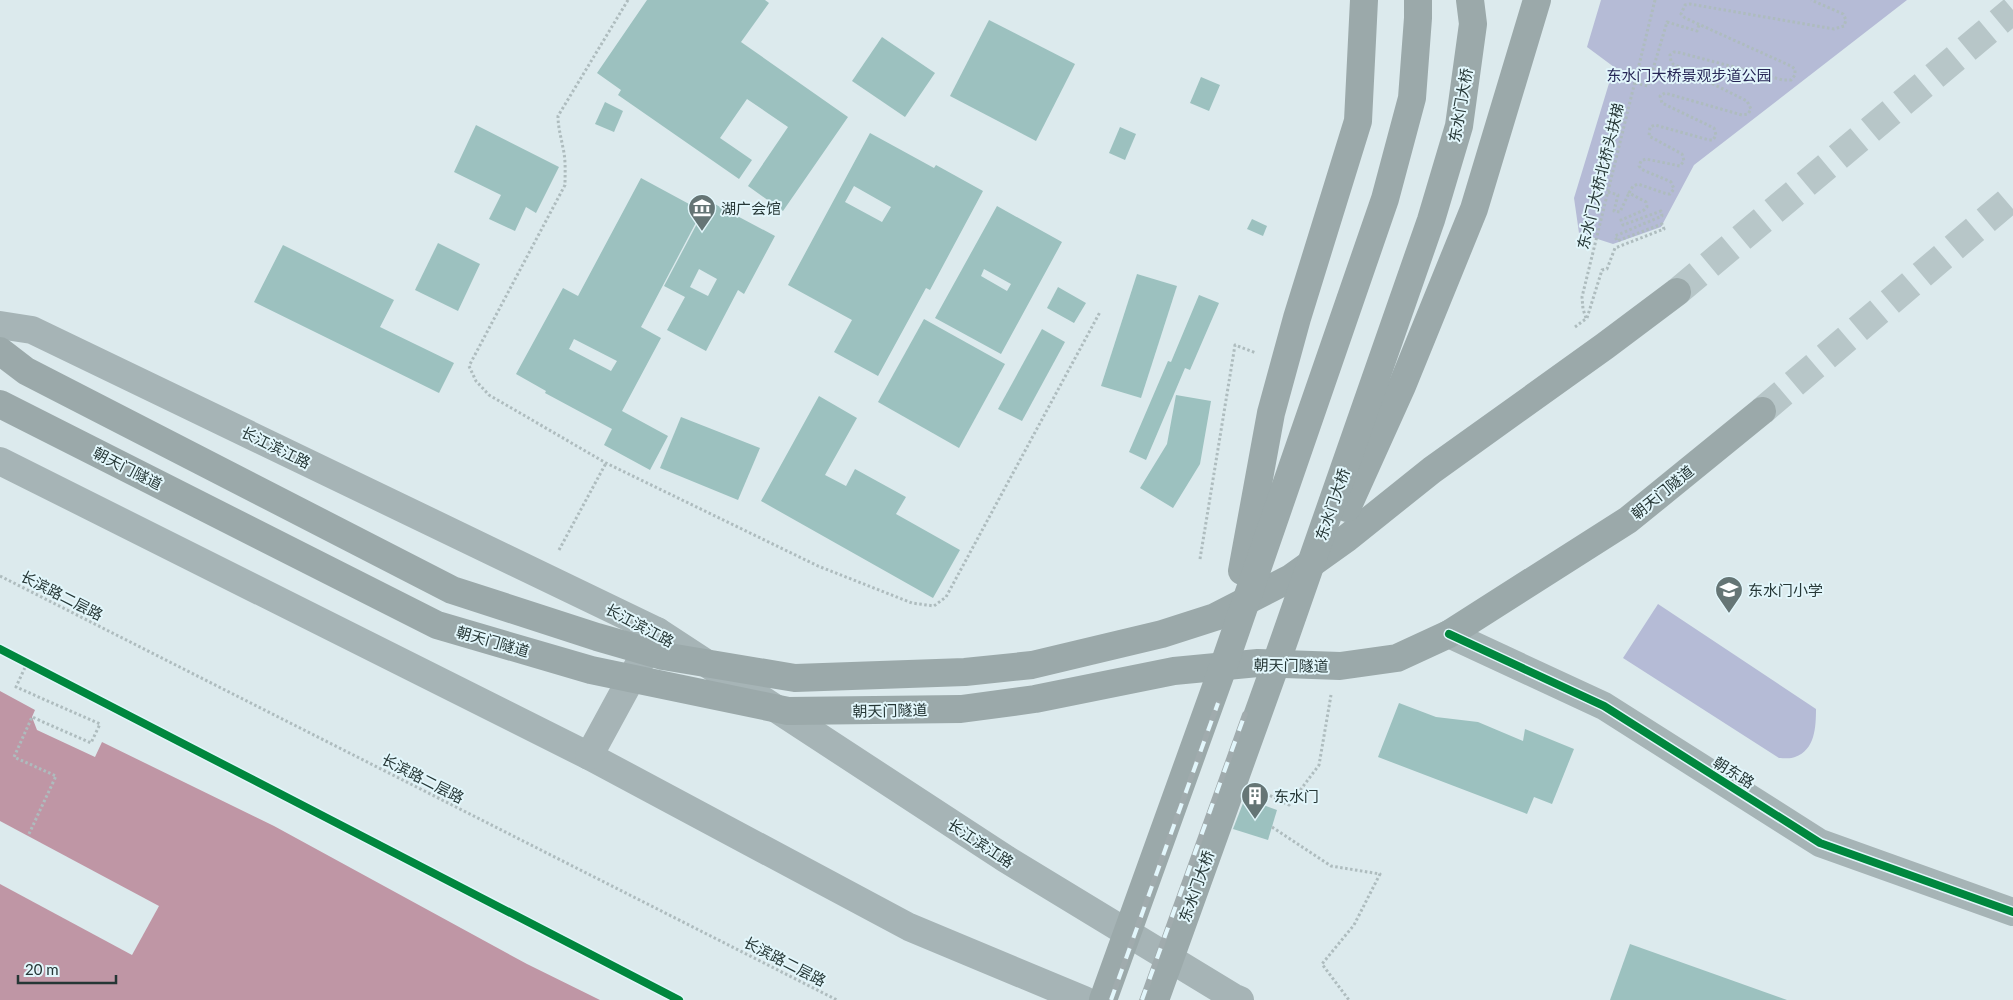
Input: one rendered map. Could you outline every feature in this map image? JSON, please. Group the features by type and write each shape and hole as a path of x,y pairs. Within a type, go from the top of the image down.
{"main road":[{"path":"1226,659 1271,413 1297,318 1358,121 1364,0"},
{"path":"1103,1000 1226,659 1385,199 1412,98 1418,0"},
{"name":"东水门大桥","path":"1155,1000 1273,672 1431,220 1459,126 1473,24 1470,0"},
{"path":"1273,672 1402,386 1474,209 1537,0"},
{"path":"0,351 26,371 452,590 663,656 795,678 965,672 1032,664 1162,634 1215,616 1291,578 1347,538 1432,470 1677,292"},
{"name":"长江滨江路","path":"0,325 32,330 657,631 1006,859 1232,997 1240,1000"},
{"name":"朝天门隧道","path":"2,404 437,625 591,670 788,711 961,709 1035,699 1174,671 1258,663 1340,666 1397,658 1449,634 1628,520 1762,411"},
{"path":"0,461 589,756 909,927 1084,1000"},
{"path":"589,756 657,631"},
{"name":"朝东路","path":"1449,634 1604,706 1820,843 2013,912"}],"path":[{"path":"628,0 558,116 559,133 566,168 565,185 469,366 476,381 489,395 606,463 818,566 912,603 934,606 946,597 1100,312"},
{"path":"1608,192 1618,195 1614,211 1620,212 1633,186 1638,184 1667,194 1670,194 1674,189 1671,182 1641,169 1640,163 1643,159 1680,166 1684,161 1682,154 1648,136 1650,127 1654,125 1709,140 1713,140 1716,135 1717,132 1714,128 1662,104 1659,99 1663,93 1742,115 1748,114 1750,109 1747,101 1673,64 1670,55 1674,52 1783,80 1791,80 1795,75 1795,69 1791,66 1683,17 1682,12 1685,5 1690,4 1834,29 1844,26 1846,20 1843,14 1811,0"},
{"path":"1635,83 1648,86 1668,22 1697,31 1699,25"},
{"path":"1605,346 1587,318 1602,270 1607,269 1615,248 1664,229 1662,224 1617,241 1615,236 1662,216 1661,211 1623,225 1621,220 1647,207 1646,202 1629,193"},
{"path":"1200,559 1235,345 1261,355"},
{"path":"545,577 606,463"},
{"path":"28,836 56,776 14,757 32,717 91,743 100,724 16,686 24,661 36,668"},
{"path":"1272,826 1331,866 1380,874 1354,925 1322,964 1349,1000"}],"green space":[{"name":"东水门大桥景观步道公园","path":"1601,0 1907,0 1694,165 1661,227 1613,244 1579,233 1574,198 1614,67 1587,47"},
{"path":"1658,604 1816,709 1813,737 1802,754 1793,758 1779,758 1623,658"}],"shaded area":[{"path":"0,691 35,710 32,717 37,730 95,757 102,742 274,826 527,964 600,1000 0,1000"}],"pier":[{"path":"0,821 159,906 132,955 0,884"}],"building":[{"path":"647,0 765,0 769,3 741,42 848,117 783,211 748,186 788,127 747,99 720,138 752,160 739,179 618,95 621,90 597,73"},
{"path":"989,20 1075,64 1036,141 950,96"},
{"path":"882,37 935,73 905,117 852,81"},
{"path":"1201,77 1220,85 1209,111 1190,103"},
{"path":"605,102 623,111 614,132 595,124"},
{"path":"476,125 559,167 536,213 526,207 515,231 489,219 501,195 454,172"},
{"path":"1120,127 1136,134 1125,160 1109,153"},
{"path":"870,133 934,168 936,165 983,191 930,290 926,288 878,376 834,352 852,320 788,285","holes":["854,186 891,207 882,222 845,202"]},
{"path":"641,178 702,211 641,327 661,338 622,411 668,436 650,470 604,445 612,429 545,393 546,391 516,374 563,288 578,296","holes":["574,339 617,361 611,371 569,349"]},
{"path":"709,201 775,236 744,294 738,290 706,351 667,330 685,297 664,286","holes":["699,269 717,279 708,296 690,287"]},
{"path":"997,206 1062,242 1001,354 935,318","holes":["984,269 1011,284 1007,291 981,276"]},
{"path":"1252,219 1267,226 1263,236 1247,229"},
{"path":"438,243 480,264 458,311 415,290"},
{"path":"283,245 394,300 380,327 454,363 439,393 254,302"},
{"path":"1137,274 1177,286 1141,398 1101,386"},
{"path":"1058,287 1086,303 1074,323 1047,308"},
{"path":"1199,295 1219,303 1190,370 1185,368 1146,460 1129,452 1168,361 1171,362"},
{"path":"924,319 1005,364 959,448 878,402"},
{"path":"1042,329 1065,342 1022,421 998,409"},
{"path":"1176,395 1211,401 1200,464 1173,508 1140,488 1167,444"},
{"path":"819,396 857,418 825,475 846,486 855,469 906,497 896,514 960,550 933,598 761,501"},
{"path":"681,417 760,448 738,500 660,468"},
{"path":"1399,703 1436,717 1478,722 1523,741 1525,729 1574,749 1552,804 1534,797 1527,814 1378,757"},
{"name":"东水门","path":"1245,798 1277,810 1268,840 1233,829"},
{"path":"1630,944 1787,1000 1610,1000"}],"tunnel":[{"path":"1677,292 2013,10"},
{"path":"1762,411 2013,197"}],"railway":[{"path":"1111,1000 1218,703"},
{"path":"1142,1000 1245,714"}],"cycle path":[{"path":"1449,634 1604,706 1820,843 2013,912"},
{"path":"0,649 679,1000"}],"place":[{"name":"湖广会馆","path":"702,232"},
{"name":"东水门小学","path":"1729,614"},
{"name":"东水门","path":"1255,820"}]}
